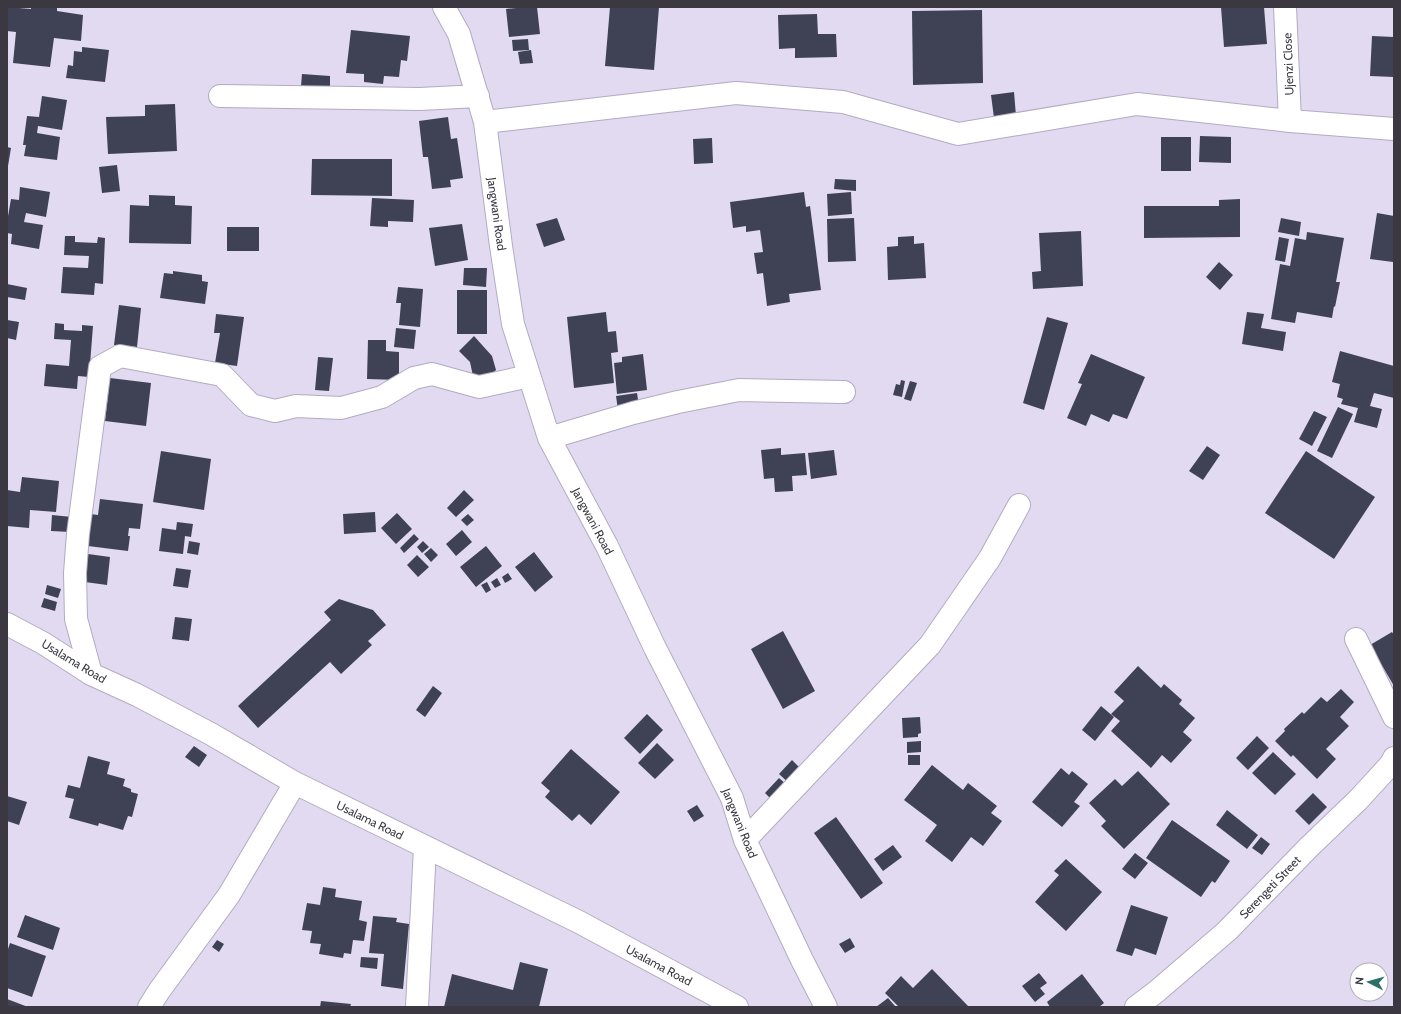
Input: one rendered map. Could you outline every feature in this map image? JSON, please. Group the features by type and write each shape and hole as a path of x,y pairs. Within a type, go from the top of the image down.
{"street":[{"name":"Jangwani Road","path":"444,7 459,34 485,122 513,324 549,438 607,546 656,648 732,798 745,840 826,1007"},
{"name":"Ujenzi Close","path":"1285,7 1290,121"},
{"path":"485,122 736,93 843,102 958,134 1137,104 1290,121 1394,129"},
{"path":"220,96 420,99 478,96"},
{"path":"91,674 76,619 75,574 78,534 100,367 120,356 222,375 251,405 274,411 296,406 341,408 382,397 414,378 432,374 479,387 529,376"},
{"path":"549,438 633,413 678,402 740,390 844,392"},
{"path":"745,840 930,646 990,558 1019,505"},
{"name":"Usalama Road","path":"7,624 43,643 91,674 137,695 211,734 295,783 580,922 737,1007"},
{"path":"1356,639 1394,717"},
{"name":"Serengeti Street","path":"1136,1007 1156,992 1227,931 1393,764"},
{"path":"149,1007 229,895 295,783"},
{"path":"417,1007 425,847"}],"building":[{"path":"7,7 31,9 31,7 57,7 57,11 83,15 81,41 54,38 50,67 13,63 16,32 7,31"},
{"path":"537,7 540,34 509,37 506,9"},
{"path":"610,7 659,7 654,70 605,66"},
{"path":"1221,7 1264,7 1267,44 1224,47"},
{"path":"982,10 983,83 913,85 912,11"},
{"path":"817,14 818,34 836,34 837,57 795,58 795,48 779,49 778,15"},
{"path":"351,30 410,36 407,61 401,60 399,77 384,76 383,84 364,82 364,74 346,73"},
{"path":"1372,36 1394,37 1394,77 1370,76"},
{"path":"528,39 529,50 513,51 512,40"},
{"path":"82,47 109,50 105,82 66,78 68,65 73,66 74,51 82,52"},
{"path":"531,50 533,63 520,64 518,52"},
{"path":"302,74 330,76 330,92 301,86"},
{"path":"1014,92 1016,116 994,118 991,95"},
{"path":"42,96 67,100 62,130 38,126 37,133 60,137 57,160 24,156 26,145 23,145 27,116 39,117"},
{"path":"175,104 177,151 108,154 106,117 145,116 145,105"},
{"path":"448,117 451,139 457,138 463,178 450,180 451,187 432,189 428,157 423,157 419,121"},
{"path":"1200,136 1231,137 1231,163 1199,162"},
{"path":"1161,137 1191,137 1191,171 1161,171"},
{"path":"712,138 713,163 694,164 693,139"},
{"path":"7,147 11,148 8,166 7,166"},
{"path":"312,159 392,159 392,196 311,195"},
{"path":"117,165 120,191 102,193 99,167"},
{"path":"835,179 856,180 856,191 834,189"},
{"path":"20,187 50,192 46,217 26,213 24,222 43,225 39,249 11,244 12,234 7,233 7,222 11,199 19,200"},
{"path":"804,192 806,207 810,206 821,290 789,294 790,302 767,306 763,273 757,274 754,253 763,252 760,230 746,232 746,226 733,228 730,202"},
{"path":"851,192 852,214 828,216 827,194"},
{"path":"149,195 175,196 175,205 192,206 191,244 129,243 130,205 149,206"},
{"path":"372,198 414,200 413,222 388,221 388,227 370,226"},
{"path":"1240,199 1240,237 1144,238 1144,206 1219,206 1219,200"},
{"path":"1377,213 1394,216 1393,262 1370,259"},
{"path":"557,218 565,240 544,247 536,224"},
{"path":"854,218 856,261 828,262 827,219"},
{"path":"1281,218 1301,222 1299,236 1278,232"},
{"path":"462,224 468,260 435,266 429,228"},
{"path":"227,227 259,227 259,251 227,251"},
{"path":"1081,231 1083,286 1033,289 1032,272 1041,271 1039,233"},
{"path":"1307,232 1344,238 1336,282 1340,282 1332,318 1297,312 1295,323 1271,319 1280,264 1290,266 1295,238 1306,240"},
{"path":"65,236 75,236 75,242 97,243 98,237 105,238 103,284 95,283 94,295 61,293 63,267 88,268 89,256 64,255"},
{"path":"914,236 914,244 924,243 926,278 888,280 887,247 898,246 898,237"},
{"path":"1279,237 1289,239 1285,262 1275,260"},
{"path":"1219,262 1233,275 1220,290 1206,277"},
{"path":"464,268 487,268 486,287 463,285"},
{"path":"173,271 202,275 202,281 208,282 205,304 160,298 164,273 173,274"},
{"path":"7,284 27,288 25,300 7,297"},
{"path":"398,287 423,289 420,327 399,325 401,303 396,303"},
{"path":"457,290 487,290 487,334 457,334"},
{"path":"119,305 141,308 137,347 114,345"},
{"path":"606,312 608,332 616,331 618,352 611,353 614,383 574,388 567,317"},
{"path":"1247,312 1264,314 1261,328 1286,332 1283,351 1242,344"},
{"path":"216,314 244,317 237,366 215,363 220,333 214,333"},
{"path":"1047,317 1068,323 1044,410 1023,403"},
{"path":"7,320 19,322 16,340 7,338"},
{"path":"55,323 64,324 64,330 82,331 82,325 93,326 89,377 78,376 77,389 44,386 46,364 69,366 71,340 54,339"},
{"path":"396,328 416,330 414,349 394,347"},
{"path":"474,336 492,356 496,370 486,380 473,376 470,362 459,351"},
{"path":"368,340 386,340 386,351 399,352 399,380 367,379"},
{"path":"1340,351 1394,366 1394,398 1374,393 1370,406 1382,409 1377,428 1354,422 1358,408 1341,404 1343,399 1337,397 1340,384 1332,382"},
{"path":"643,354 647,390 617,394 614,363 622,362 622,357"},
{"path":"1091,354 1145,377 1127,419 1113,414 1109,422 1091,414 1086,426 1067,418 1082,384 1078,383"},
{"path":"318,357 333,358 329,391 315,390"},
{"path":"110,378 151,383 146,426 105,421"},
{"path":"901,380 905,381 902,397 893,395 896,384 900,385"},
{"path":"910,381 917,383 911,401 904,399"},
{"path":"637,393 639,406 618,410 616,396"},
{"path":"1338,407 1353,414 1332,458 1317,451"},
{"path":"1314,411 1327,417 1312,446 1299,439"},
{"path":"1207,446 1220,455 1203,480 1189,471"},
{"path":"781,448 781,455 805,453 807,475 792,476 793,491 775,492 774,478 764,479 761,450"},
{"path":"834,450 837,475 811,479 808,453"},
{"path":"161,451 211,459 204,510 153,502"},
{"path":"1306,451 1375,497 1334,559 1265,513"},
{"path":"22,477 59,481 56,512 30,510 29,528 7,526 7,490 20,492"},
{"path":"464,490 474,500 456,517 447,508"},
{"path":"100,499 143,504 140,529 129,528 128,536 130,536 128,551 80,545 83,513 98,515"},
{"path":"375,512 376,532 344,534 343,514"},
{"path":"397,513 412,529 396,544 381,528"},
{"path":"468,514 474,520 467,526 461,520"},
{"path":"52,515 72,517 71,532 51,531"},
{"path":"177,522 193,524 191,537 185,536 183,554 159,551 162,528 176,530"},
{"path":"462,530 472,542 456,556 446,544"},
{"path":"414,534 419,539 404,553 400,548"},
{"path":"189,541 200,543 198,555 187,553"},
{"path":"423,541 429,547 422,553 417,547"},
{"path":"486,546 502,566 476,587 460,567"},
{"path":"431,548 438,555 431,562 424,554"},
{"path":"534,552 553,577 535,592 515,567"},
{"path":"88,554 110,557 107,585 85,582"},
{"path":"417,555 429,567 418,577 407,565"},
{"path":"176,568 191,570 188,588 173,586"},
{"path":"508,573 512,579 505,583 502,577"},
{"path":"497,578 501,585 495,588 491,582"},
{"path":"487,582 491,590 486,593 481,585"},
{"path":"47,585 61,589 58,598 45,594"},
{"path":"44,598 57,602 55,611 41,607"},
{"path":"339,599 373,610 386,625 368,641 372,645 341,674 330,662 258,728 238,706 331,620 324,612"},
{"path":"175,617 192,619 189,641 172,639"},
{"path":"783,631 815,691 783,709 751,649"},
{"path":"1392,632 1394,635 1394,686 1370,645"},
{"path":"1138,666 1161,688 1164,684 1182,700 1179,704 1195,718 1183,732 1192,740 1171,763 1162,755 1151,768 1111,731 1120,721 1111,714 1124,701 1114,692"},
{"path":"433,686 442,693 425,717 416,710"},
{"path":"1341,689 1354,702 1340,717 1349,726 1326,749 1336,759 1317,779 1293,755 1291,757 1275,741 1285,731 1284,729 1302,712 1304,714 1321,697 1327,702"},
{"path":"1101,706 1114,717 1095,741 1082,730"},
{"path":"647,714 663,730 640,754 624,738"},
{"path":"920,717 921,733 918,734 918,737 903,738 902,718"},
{"path":"1257,736 1269,748 1248,770 1236,758"},
{"path":"921,741 921,752 907,753 907,742"},
{"path":"657,743 674,760 655,779 638,763"},
{"path":"194,746 207,755 199,767 185,757"},
{"path":"571,749 620,792 591,825 579,814 572,821 545,797 550,791 541,783"},
{"path":"1273,752 1296,774 1275,795 1252,773"},
{"path":"908,755 920,755 920,765 908,765"},
{"path":"88,756 110,762 107,774 125,779 123,786 131,789 131,792 138,794 132,817 128,816 123,830 99,823 98,826 69,818 74,799 65,797 68,785 80,788"},
{"path":"792,760 804,772 791,785 779,774"},
{"path":"932,765 963,790 968,783 997,806 991,813 1002,821 983,846 971,837 952,862 925,841 937,825 904,800"},
{"path":"1061,768 1069,775 1072,771 1088,784 1074,802 1080,806 1062,827 1032,802"},
{"path":"1138,771 1170,804 1124,849 1101,826 1106,821 1089,803 1115,779 1122,786"},
{"path":"779,778 787,785 773,801 765,793"},
{"path":"1313,793 1327,807 1309,825 1295,811"},
{"path":"7,796 27,802 19,825 7,821"},
{"path":"697,805 704,816 694,822 687,811"},
{"path":"1227,810 1258,835 1247,849 1216,825"},
{"path":"836,817 883,883 861,899 814,833"},
{"path":"1172,820 1230,861 1215,883 1212,881 1201,897 1146,858"},
{"path":"1261,837 1270,844 1262,855 1252,848"},
{"path":"893,845 902,857 883,871 874,859"},
{"path":"1135,853 1148,863 1135,879 1122,869"},
{"path":"1066,859 1102,892 1066,931 1035,902 1059,875 1054,871"},
{"path":"323,887 336,889 335,897 362,901 359,920 367,922 364,941 353,940 351,954 344,953 343,958 319,954 321,944 310,943 312,931 302,930 307,903 320,905"},
{"path":"1131,905 1168,917 1156,955 1135,948 1132,956 1116,951"},
{"path":"25,915 60,928 53,950 17,937"},
{"path":"373,916 397,918 396,922 409,924 403,989 381,986 384,954 369,953"},
{"path":"850,938 855,947 845,953 839,944"},
{"path":"217,940 224,944 219,952 212,947"},
{"path":"10,943 46,956 32,997 7,988 7,952"},
{"path":"361,957 378,958 377,969 360,967"},
{"path":"520,962 548,969 539,1007 444,1007 452,974 513,990"},
{"path":"932,969 969,1007 899,1007 885,993 901,976 913,988"},
{"path":"1039,973 1047,983 1040,988 1045,994 1035,1002 1022,986"},
{"path":"1082,974 1104,1003 1099,1007 1050,1007 1047,1002"},
{"path":"888,998 895,1006 876,1007"},
{"path":"7,999 28,1007 7,1007"},
{"path":"321,1001 351,1004 350,1007 320,1007"}]}
